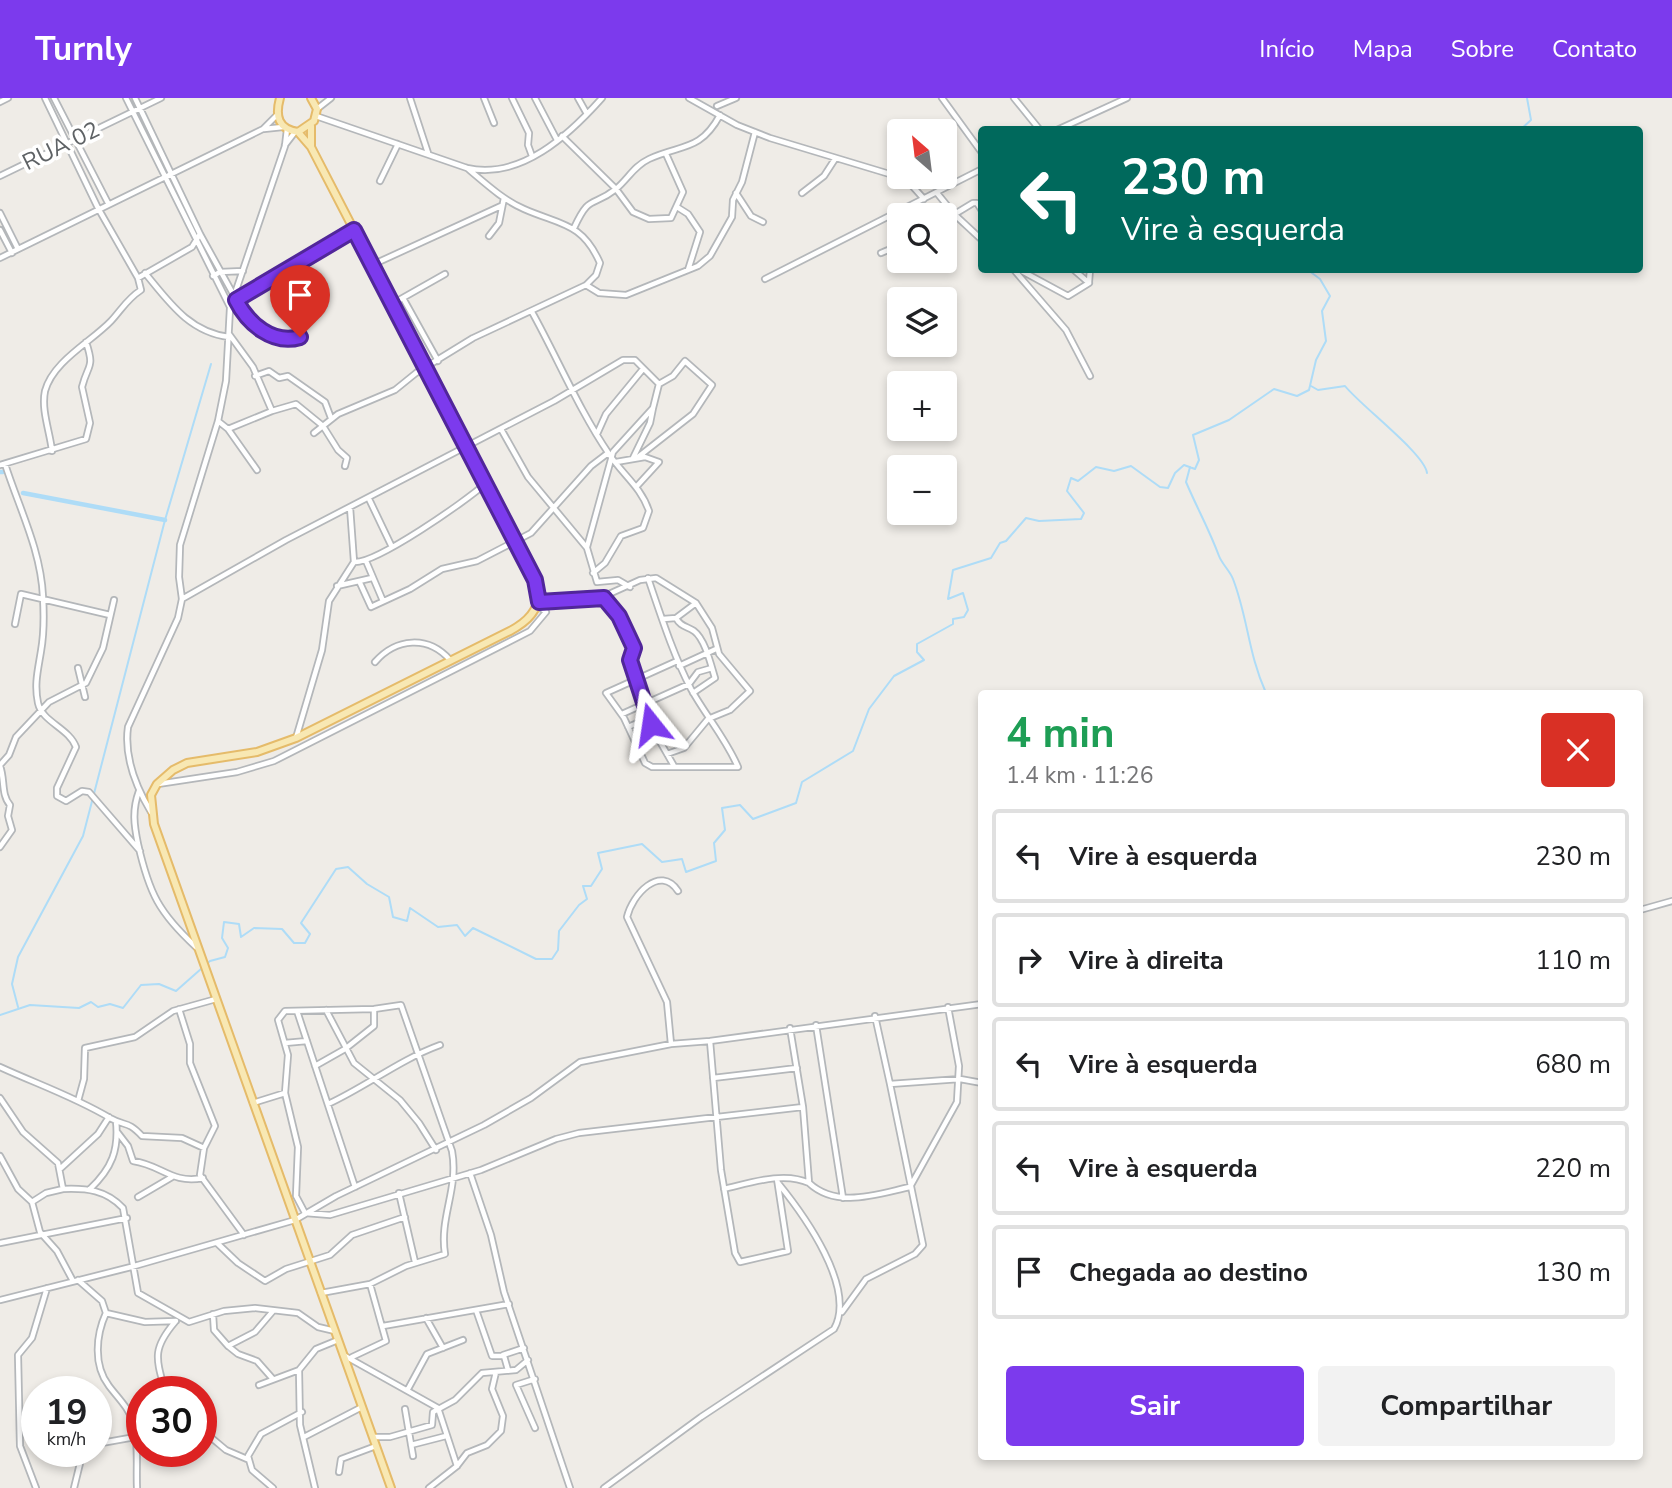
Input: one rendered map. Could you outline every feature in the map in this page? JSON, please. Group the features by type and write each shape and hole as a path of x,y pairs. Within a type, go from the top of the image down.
{"main road":[{"path":"312,147 311,126 316,113 313,98"},
{"path":"281,99 277,115 285,128 297,132 312,147 538,586 538,604 519,626 296,738 257,752 187,763 173,769 157,784 151,795 151,812 198,950 309,1261 338,1340 347,1357 391,1488"},
{"path":"297,132 311,126"}],"street":[{"path":"0,102 8,98"},
{"path":"45,98 98,208 138,278 141,290 126,300 113,318 55,374 46,389 44,405 52,451"},
{"path":"54,98 108,203"},
{"path":"126,98 230,308"},
{"path":"135,98 200,234 249,320 267,333 285,340 300,337"},
{"name":"RUA 02","path":"0,176 161,98"},
{"path":"331,98 316,113 467,168 502,169 532,156 560,138 602,98"},
{"path":"410,98 428,154"},
{"path":"484,98 494,123"},
{"path":"512,98 528,133 532,156"},
{"path":"535,98 560,138 616,189 633,212 643,218 671,218 677,207 683,189 666,154"},
{"path":"578,98 587,114"},
{"path":"689,98 716,108 720,115 755,132 906,179 924,199"},
{"path":"716,108 720,98"},
{"path":"716,108 736,98"},
{"path":"942,98 978,148"},
{"path":"1014,98 1037,126"},
{"path":"1066,126 1125,98"},
{"path":"0,258 263,129 277,115"},
{"path":"574,228 587,205 616,189 636,167 705,137 720,115"},
{"path":"151,812 139,791 129,757 128,727 178,618 182,599 178,577 180,545 218,421 226,381 230,308 285,146 285,128 263,129"},
{"path":"285,146 297,132"},
{"path":"586,285 599,293 626,295 688,270 710,256 724,236 732,217 736,192 755,132"},
{"path":"380,181 398,144"},
{"path":"802,193 824,176 835,159"},
{"path":"314,433 331,418 395,390 425,367 473,338 586,285 596,275 600,263 585,237 552,217 524,209 504,198 467,168"},
{"path":"765,279 978,171"},
{"path":"736,192 751,215 763,222"},
{"path":"937,193 945,203"},
{"path":"489,236 499,223 504,198"},
{"path":"957,212 976,203 978,206"},
{"path":"372,265 501,206"},
{"path":"677,207 688,214 700,232 688,270"},
{"path":"0,213 18,249"},
{"path":"957,217 978,236"},
{"path":"0,230 12,253"},
{"path":"235,299 354,230"},
{"path":"138,278 195,242 200,234"},
{"path":"881,253 887,250"},
{"path":"213,276 220,272 243,271"},
{"path":"1017,273 1066,330 1090,376"},
{"path":"1026,273 1068,296 1089,283"},
{"path":"1077,273 1089,283"},
{"path":"1089,283 1090,273"},
{"path":"145,274 167,304 179,314 209,334 229,335 249,359 272,411"},
{"path":"392,304 445,274"},
{"path":"403,298 438,360"},
{"path":"532,312 570,389 612,458 637,486 649,515 643,528 621,536 605,563 593,573"},
{"path":"3,465 81,442 88,435 90,423 82,387 91,370 93,357 86,342"},
{"path":"182,599 630,358 659,384"},
{"path":"685,361 712,385 693,414 636,458 650,424 659,384 673,376 685,361"},
{"path":"597,434 606,414 643,369"},
{"path":"256,376 269,371 279,378 288,376 326,402 331,418"},
{"path":"228,429 296,404 323,426 338,450 347,457 345,466"},
{"path":"587,548 612,458 628,433 653,408"},
{"path":"218,421 228,429 257,470"},
{"path":"501,429 524,471 587,548 593,573 599,583 618,580 630,587"},
{"path":"0,456 33,541 43,599 41,651 36,672 41,712 66,733 76,747 57,788 58,799 66,801 82,791 89,792 140,851"},
{"path":"360,583 370,607 410,589 442,569 467,565 538,527 591,466 612,458 659,462 637,486"},
{"path":"354,562 366,561 424,528 485,484"},
{"path":"369,499 391,545"},
{"path":"296,738 314,685 329,601 336,586 354,562 350,507"},
{"path":"366,561 383,601"},
{"path":"336,586 360,583 372,578"},
{"path":"538,604 604,598 648,578 661,580 695,603 712,628 716,649 750,691 730,710 708,719 684,748 667,754"},
{"path":"648,578 678,664 708,719 729,746 738,767 648,766 622,714 606,693 678,664 705,653 716,649"},
{"path":"15,624 21,594 110,615"},
{"path":"604,598 619,616 634,648 630,660 645,704 647,719 674,766"},
{"path":"0,846 12,833 8,816 10,805 3,802 5,779 0,766 9,755 16,737 50,702 82,686 102,652 114,600"},
{"path":"663,620 676,618 695,603"},
{"path":"157,784 237,772 274,761 530,631 546,612 538,604"},
{"path":"676,618 698,635 712,668 714,681 693,693"},
{"path":"374,662 396,647 419,642 438,647 450,660"},
{"path":"78,668 85,697"},
{"path":"622,714 689,684 698,672 712,668"},
{"path":"628,727 647,719"},
{"path":"139,791 133,808 147,885 163,912 198,950"},
{"path":"671,1044 667,1002 627,917 630,902 639,891 652,883 661,880 672,883 678,891"},
{"path":"1643,909 1672,901"},
{"path":"78,1101 84,1080 85,1048 142,1035 165,1015 216,999"},
{"path":"305,1213 296,1196 298,1147 285,1093 288,1055 279,1016 285,1011 374,1009 398,1004 403,1007 455,1166 454,1190 442,1233 445,1254 415,1262 370,1284 321,1293"},
{"path":"0,1300 131,1267 295,1220 355,1187 436,1151 513,1109 580,1062 671,1044 978,1004"},
{"path":"910,1187 952,1114 960,1079 948,1007"},
{"path":"179,1009 188,1035 190,1063 215,1126 204,1148 200,1173 244,1235"},
{"path":"315,1066 345,1049 376,1023 374,1009"},
{"path":"326,1010 345,1049 359,1069 406,1108 436,1151"},
{"path":"297,1011 355,1187"},
{"path":"604,1488 701,1418 833,1331 866,1279 921,1249 923,1245 875,1016"},
{"path":"816,1026 843,1198"},
{"path":"790,1028 803,1107 809,1184"},
{"path":"285,1043 307,1041"},
{"path":"710,1041 723,1189 735,1253 740,1262 788,1251 778,1181"},
{"path":"328,1104 374,1080 389,1068 440,1045"},
{"path":"0,1067 116,1121 130,1123 142,1136 183,1138 204,1148"},
{"path":"713,1078 797,1068"},
{"path":"890,1084 960,1079 978,1082"},
{"path":"253,1103 285,1093"},
{"path":"0,1098 23,1132 55,1158 60,1168 63,1189"},
{"path":"305,1213 330,1215 470,1173 579,1133 803,1107"},
{"path":"60,1168 98,1134 109,1117"},
{"path":"90,1189 103,1175 118,1147 116,1121"},
{"path":"118,1133 125,1140 133,1161 148,1163 185,1181 204,1178"},
{"path":"0,1156 18,1189 32,1202 43,1237 57,1251 76,1280 102,1301 106,1313 98,1331 101,1369 107,1384 126,1409"},
{"path":"470,1173 509,1304 570,1488"},
{"path":"138,1197 172,1177"},
{"path":"723,1189 793,1178 809,1184 820,1194 843,1198 910,1187"},
{"path":"778,1181 828,1261 840,1293 841,1315"},
{"path":"32,1202 46,1192 90,1189 120,1205 127,1218 131,1267 138,1293 177,1320"},
{"path":"398,1193 415,1262"},
{"path":"217,1242 239,1263 265,1280 330,1255 352,1235 405,1217"},
{"path":"0,1243 43,1237 97,1222 127,1218"},
{"path":"347,1357 386,1341 370,1284"},
{"path":"36,1488 20,1446 18,1355 32,1338 47,1287"},
{"path":"383,1326 509,1304"},
{"path":"106,1313 145,1322 192,1322 213,1313 239,1308 274,1310 298,1313 318,1327 335,1331"},
{"path":"228,1346 256,1332 274,1310"},
{"path":"476,1310 492,1356 524,1348"},
{"path":"213,1313 214,1330 228,1346 238,1354 257,1361 272,1378"},
{"path":"426,1318 433,1336 443,1348"},
{"path":"161,1376 158,1344 177,1320"},
{"path":"315,1488 300,1425 303,1412 299,1370 305,1359 317,1349 338,1340"},
{"path":"408,1389 424,1358 463,1340"},
{"path":"502,1355 508,1370"},
{"path":"347,1357 438,1408 457,1466"},
{"path":"372,1437 390,1437 432,1425 432,1413 455,1400 482,1373 516,1370 528,1360"},
{"path":"258,1385 299,1370"},
{"path":"429,1488 457,1466 467,1453 487,1445 502,1429 503,1416 492,1389 496,1372"},
{"path":"535,1379 516,1385 535,1428"},
{"path":"304,1437 362,1406"},
{"path":"405,1409 413,1456"},
{"path":"247,1460 261,1434 303,1412"},
{"path":"411,1445 446,1436"},
{"path":"217,1442 247,1460 252,1470 273,1488"},
{"path":"339,1472 341,1459 376,1446"},
{"path":"74,1488 79,1467"},
{"path":"136,1467 137,1488"}],"waterway":[{"path":"1524,126 1531,120 1527,98"},
{"path":"0,1015 30,1005 79,1008 91,1002 98,1007 110,1004 123,1008 141,985 159,984 176,991 210,961 225,957 228,948 222,938 224,922 239,924 241,937 254,928 282,929 294,943 305,943 310,934 301,923 336,869 348,867 367,884 389,897 393,917 407,921 410,908 438,927 457,925 465,936 473,928 536,959 552,959 558,950 559,931 587,899 583,886 591,886 602,869 598,853 642,844 662,862 682,859 686,872 716,861 714,843 725,830 722,808 740,805 753,819 796,803 802,782 853,751 869,709 894,676 924,660 917,652 917,644 953,624 953,619 964,617 968,610 963,593 948,599 953,570 991,558 1000,543 1006,541 1026,518 1039,521 1081,519 1084,513 1067,491 1071,478 1078,481 1096,467 1114,471 1131,466 1160,487 1168,488 1175,473 1184,465 1195,469 1199,460 1193,435 1229,420 1274,389 1297,396 1309,390 1316,360 1326,341 1322,311 1330,296 1320,279 1312,273"},
{"path":"18,1007 12,984 18,957 83,836 165,520 211,364"},
{"path":"1311,386 1318,390 1345,386 1416,454 1427,473"},
{"path":"1190,467 1186,482 1220,559 1233,579 1255,664 1265,690"},
{"path":"23,493 165,520"}],"route":[{"path":"300,337 285,340 258,328 249,320 236,300 354,230 538,586 539,602 604,598 619,616 634,648 630,660 645,698 647,719 651,724"}]}
